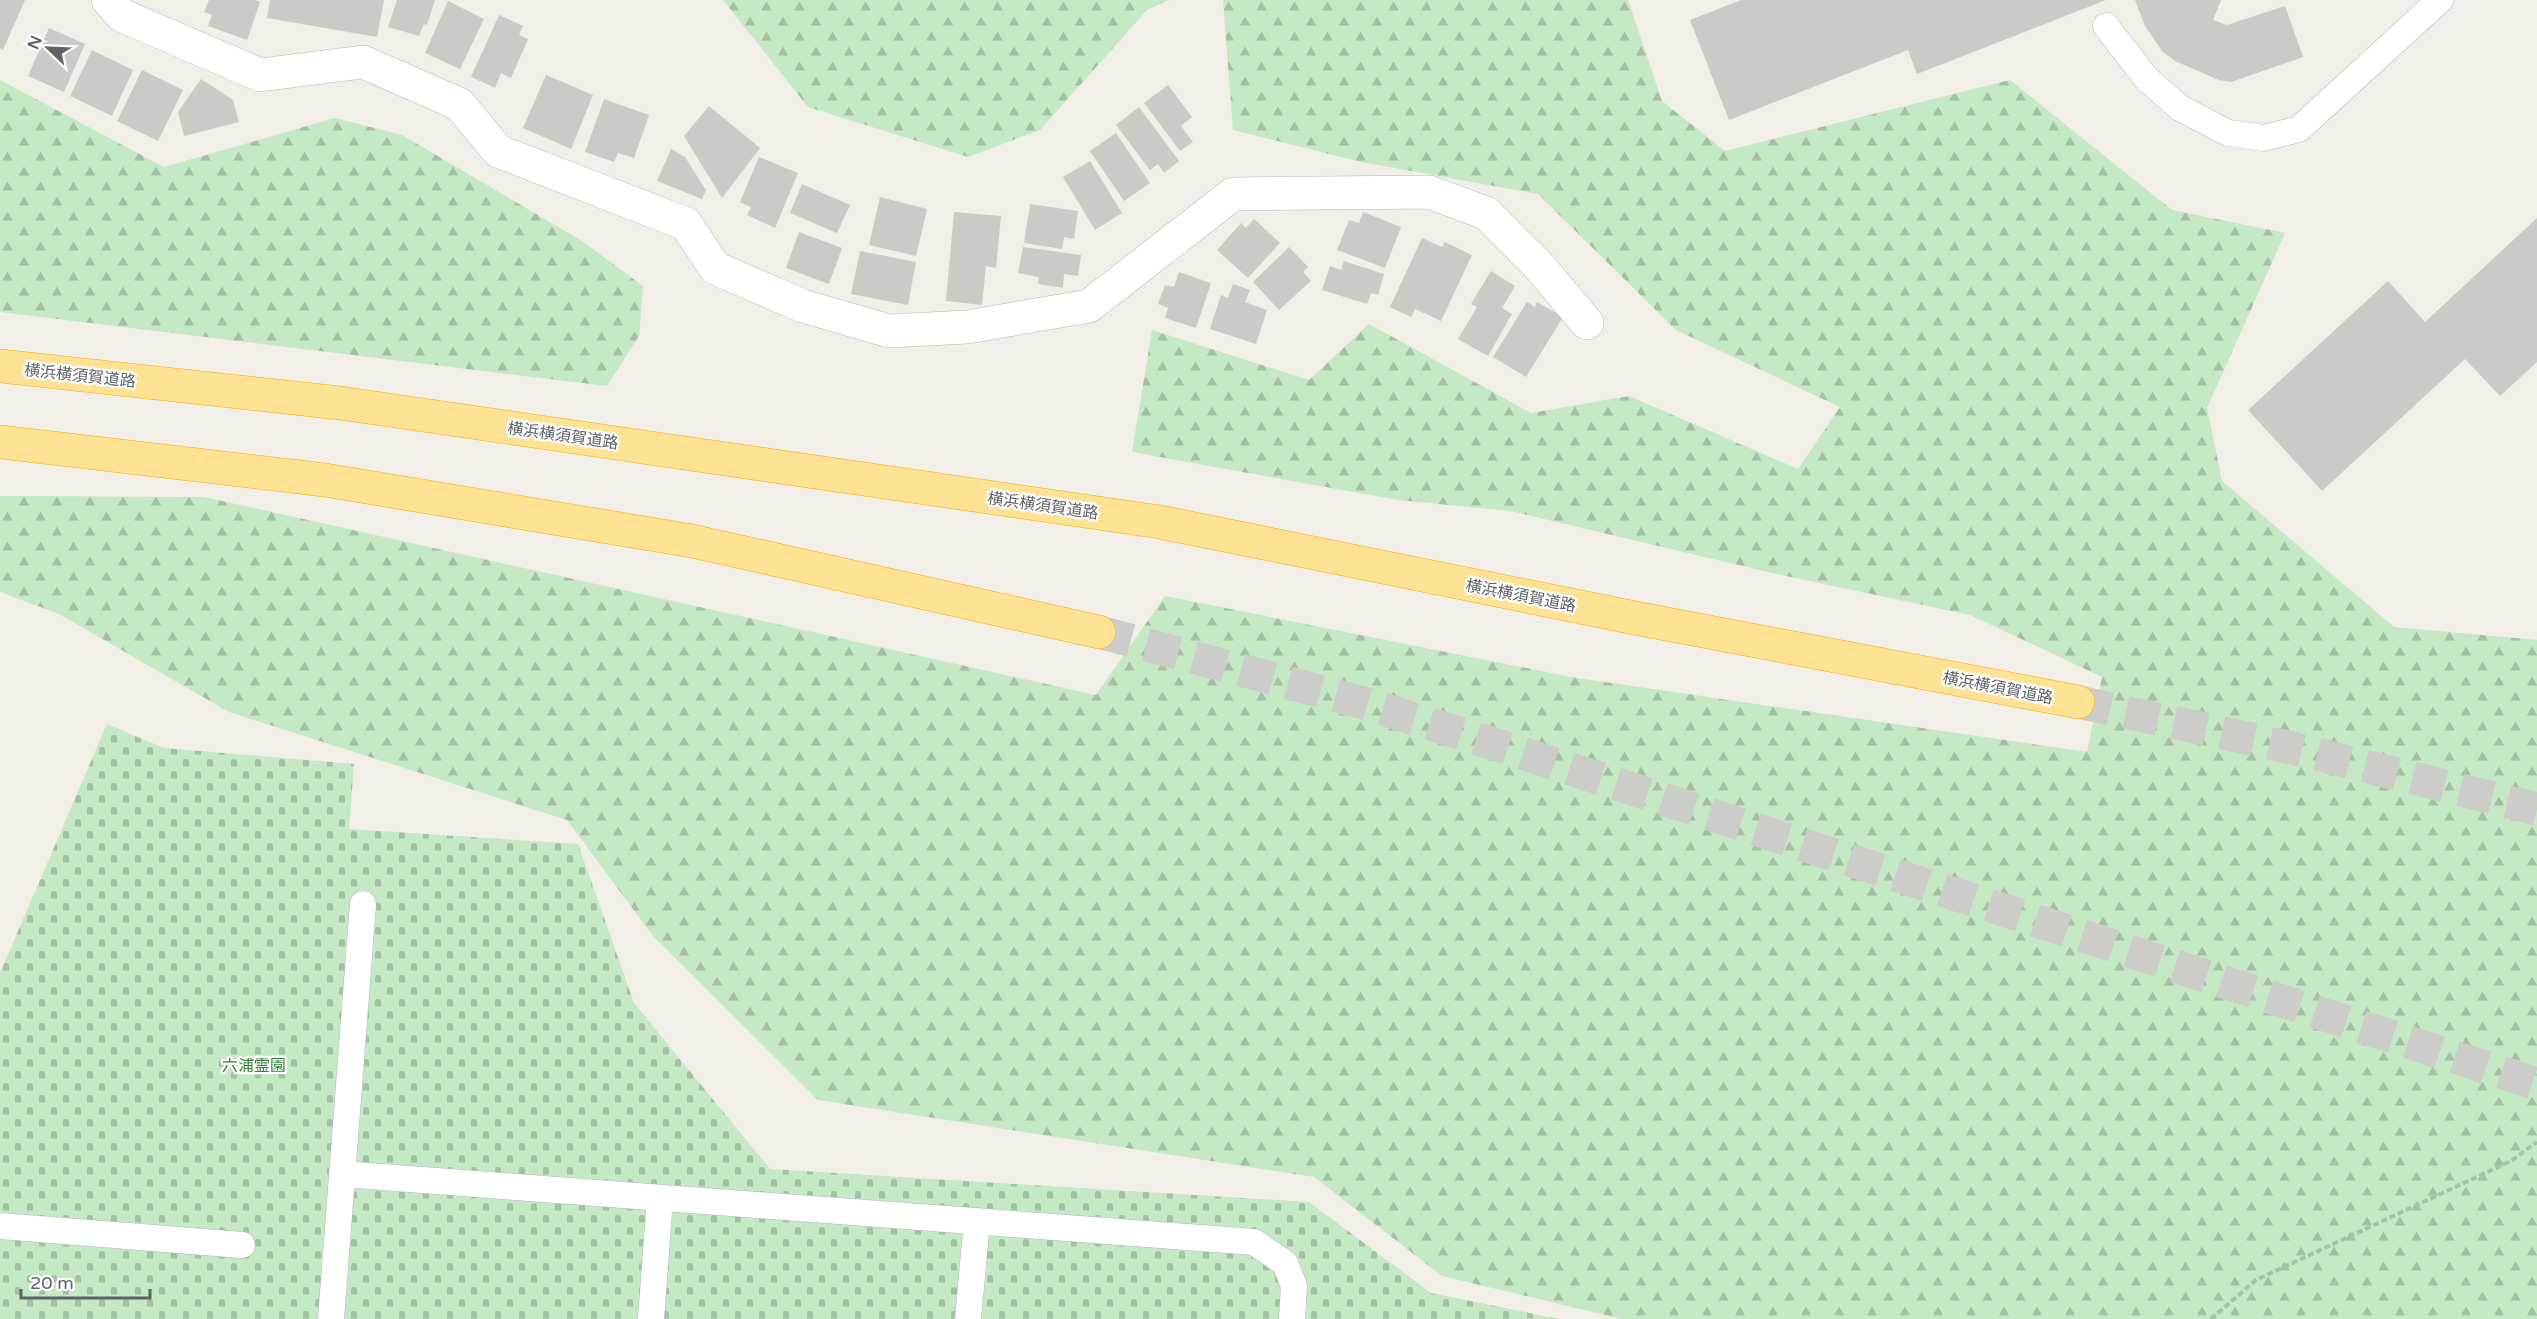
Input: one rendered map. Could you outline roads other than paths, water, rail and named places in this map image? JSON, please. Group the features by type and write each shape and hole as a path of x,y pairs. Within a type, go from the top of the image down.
{"highway":[{"name":"横浜横須賀道路","path":"0,366 340,403 1160,522 1635,618 2078,702"},
{"path":"0,442 324,480 692,541 1099,632"}],"street":[{"path":"108,0 121,15 260,75 363,62 459,104 498,151 686,224 715,268 803,306 889,332 967,327 1089,306 1233,194 1429,192 1486,213 1539,266 1587,323"}],"lane":[{"path":"2106,26 2146,78 2180,108 2228,133 2264,138 2299,129 2440,0"},
{"path":"331,1319 363,904"},
{"path":"342,1174 1254,1242 1285,1263 1294,1287 1292,1319"},
{"path":"651,1319 660,1198"},
{"path":"968,1319 977,1221"},
{"path":"0,1226 242,1245"}],"tunnel":[{"path":"1099,632 1360,702 1491,743 2537,1084"},
{"path":"2078,702 2288,747 2537,809"}],"park label":[{"name":"六浦霊園","path":"254,1065"}]}
